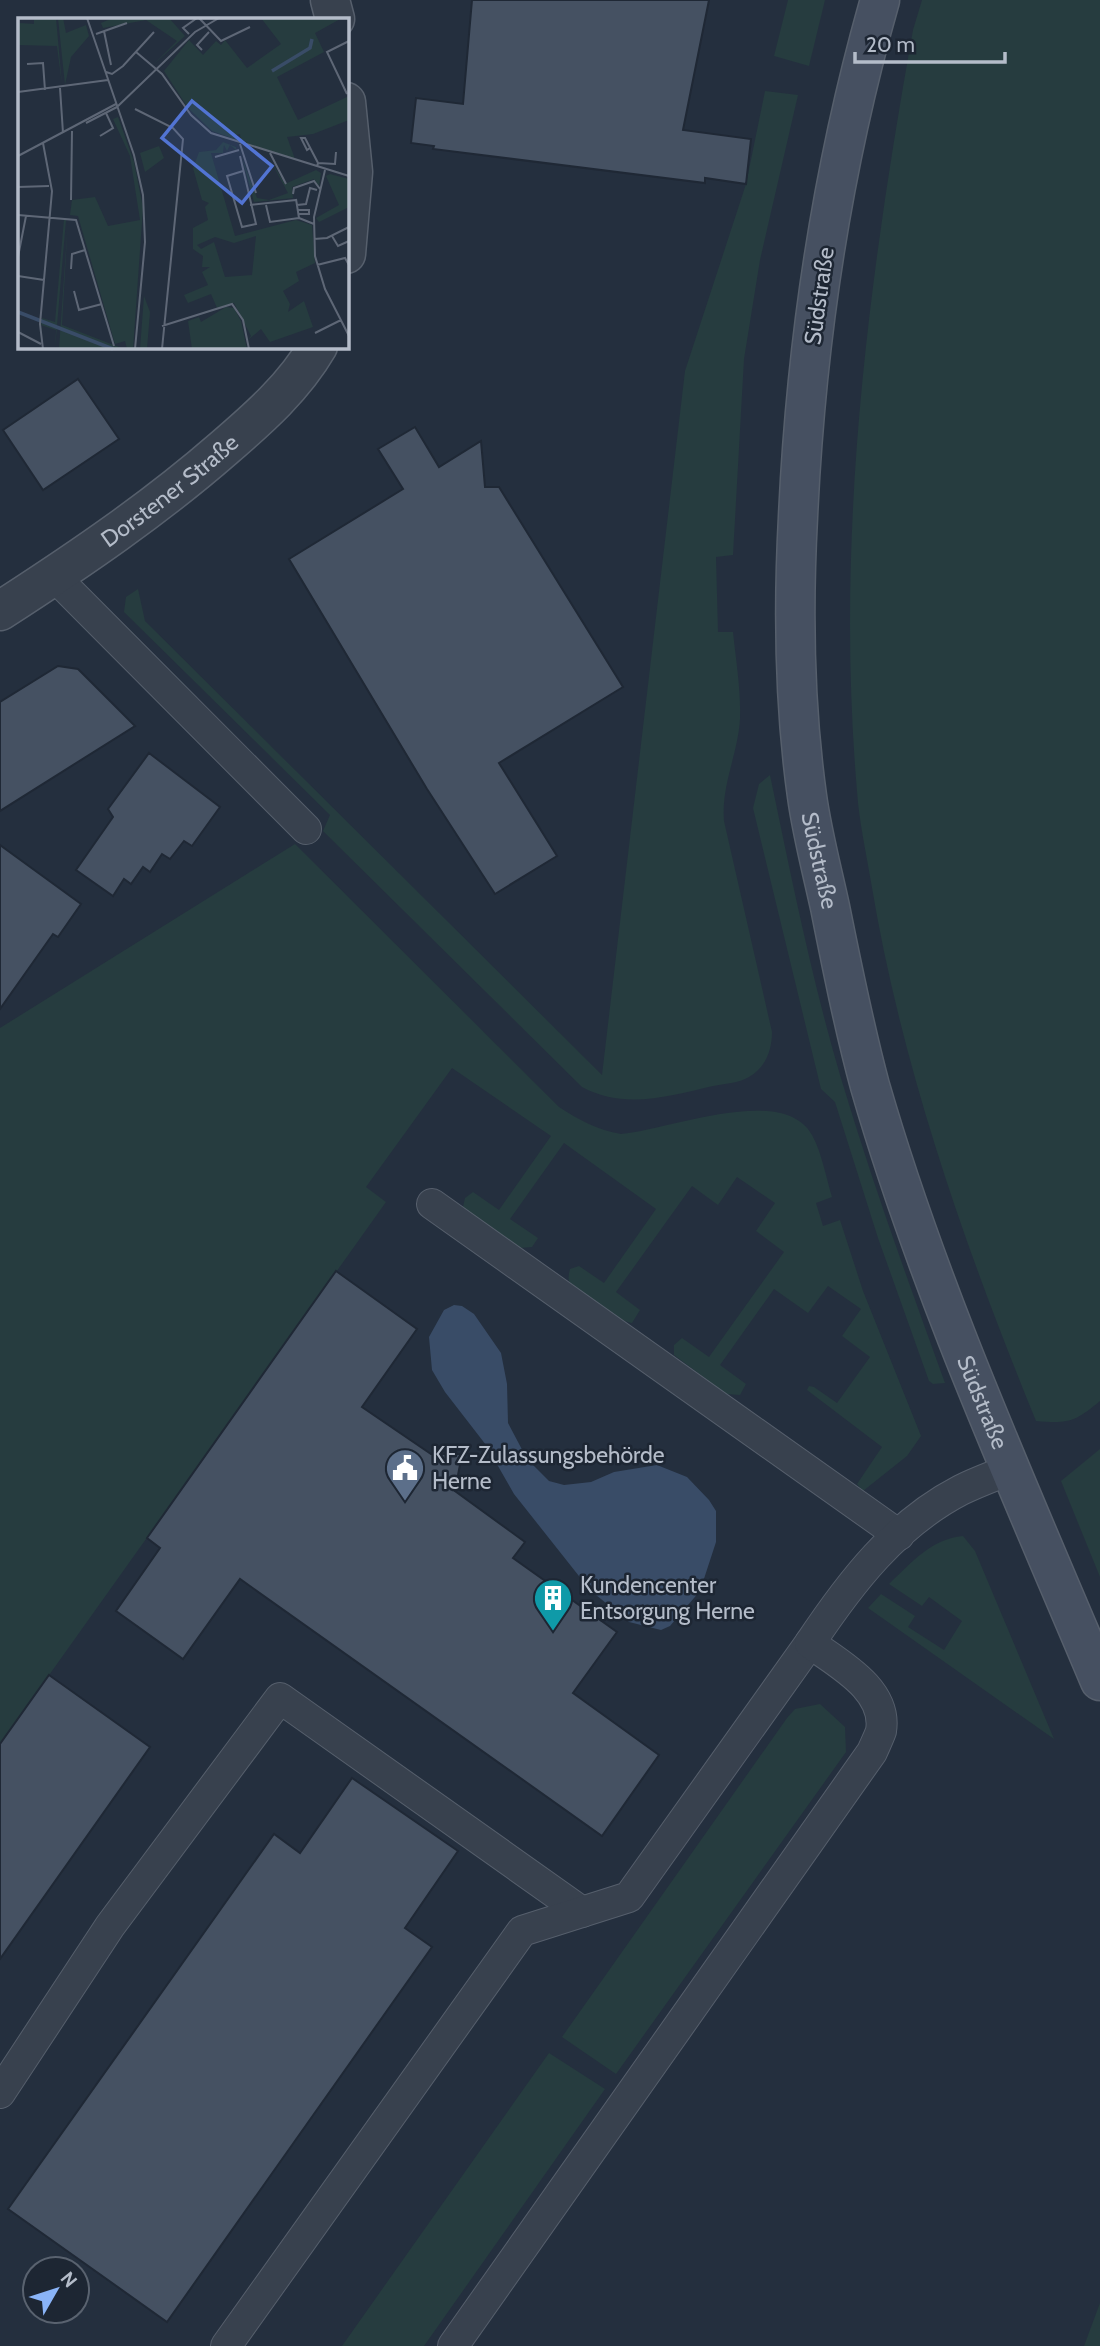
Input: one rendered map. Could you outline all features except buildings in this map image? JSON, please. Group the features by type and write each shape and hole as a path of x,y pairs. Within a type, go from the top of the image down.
{"street":[{"path":"330,0 335,18"},
{"name":"Südstraße","path":"880,0 856,83 837,177 817,300 801,441 795,585 796,688 807,801 850,1006 871,1088 939,1292 1100,1681"},
{"path":"348,122 353,172 348,231"},
{"name":"Dorstener Straße","path":"0,611 168,497 254,422 300,375 317,348"}],"lane":[{"path":"54,576 306,829"},
{"path":"432,1204 899,1535"},
{"path":"226,2346 522,1931 629,1897 845,1591 871,1560 899,1535 960,1491 1011,1469"},
{"path":"453,2346 872,1752 881,1730 879,1713 870,1693 859,1678 810,1643"},
{"path":"0,2093 110,1926 281,1698 582,1912"}],"green space":[{"path":"788,0 825,0 809,66 774,56"},
{"path":"922,0 1100,0 1100,1401 1084,1413 1064,1422 1036,1421 985,1290 938,1156 900,1021 884,952 858,802 851,695 850,599 860,409 882,219 913,30"},
{"path":"765,91 798,95 760,260 744,359 733,555 716,557 718,632 733,632 740,708 739,732 725,795 724,821 772,1032 771,1045 760,1068 741,1081 664,1097 614,1098 582,1087 323,831 330,815 124,612 126,597 138,589 145,621 602,1075 685,371 746,184"},
{"path":"770,775 811,963 840,1075 877,1191 945,1383 933,1384 929,1381 878,1238 835,1102 821,1089 753,808 759,784"},
{"path":"295,844 559,1107 574,1116 621,1134 751,1111 777,1112 797,1120 812,1135 832,1197 816,1203 823,1226 840,1220 863,1291 921,1436 907,1456 863,1491 857,1484 882,1447 807,1390 809,1386 814,1387 837,1403 870,1357 842,1336 861,1309 828,1286 808,1313 774,1289 720,1365 746,1384 740,1395 726,1394 674,1355 674,1345 682,1338 709,1357 784,1252 756,1231 775,1203 737,1177 718,1205 692,1186 616,1292 640,1310 632,1323 608,1312 579,1292 569,1281 569,1272 579,1266 604,1283 656,1209 564,1143 510,1219 538,1238 532,1247 520,1248 467,1211 463,1207 465,1198 473,1192 499,1210 551,1136 452,1068 366,1187 386,1202 0,1744 0,1028"},
{"path":"1100,1449 1100,1577 1061,1481"},
{"path":"963,1536 975,1551 1054,1739 868,1608 881,1594 915,1616 908,1627 944,1650 962,1621 929,1597 922,1606 889,1584 932,1547"},
{"path":"820,1704 845,1727 846,1752 616,2074 562,2037 787,1718 795,1709"},
{"path":"549,2053 605,2089 424,2346 342,2346"},
{"path":"1100,2303 1100,2346 1084,2346"}],"water":[{"path":"454,1305 462,1306 474,1314 501,1353 507,1384 508,1423 527,1459 549,1481 564,1485 591,1482 614,1472 657,1465 687,1477 709,1500 716,1511 716,1542 700,1591 670,1626 661,1630 629,1622 590,1590 514,1494 486,1445 445,1392 432,1370 429,1337 444,1310"}],"place":[{"name":"KFZ-Zulassungsbehörde Herne","path":"405,1502"},
{"name":"Kundencenter Entsorgung Herne","path":"553,1632"}]}
